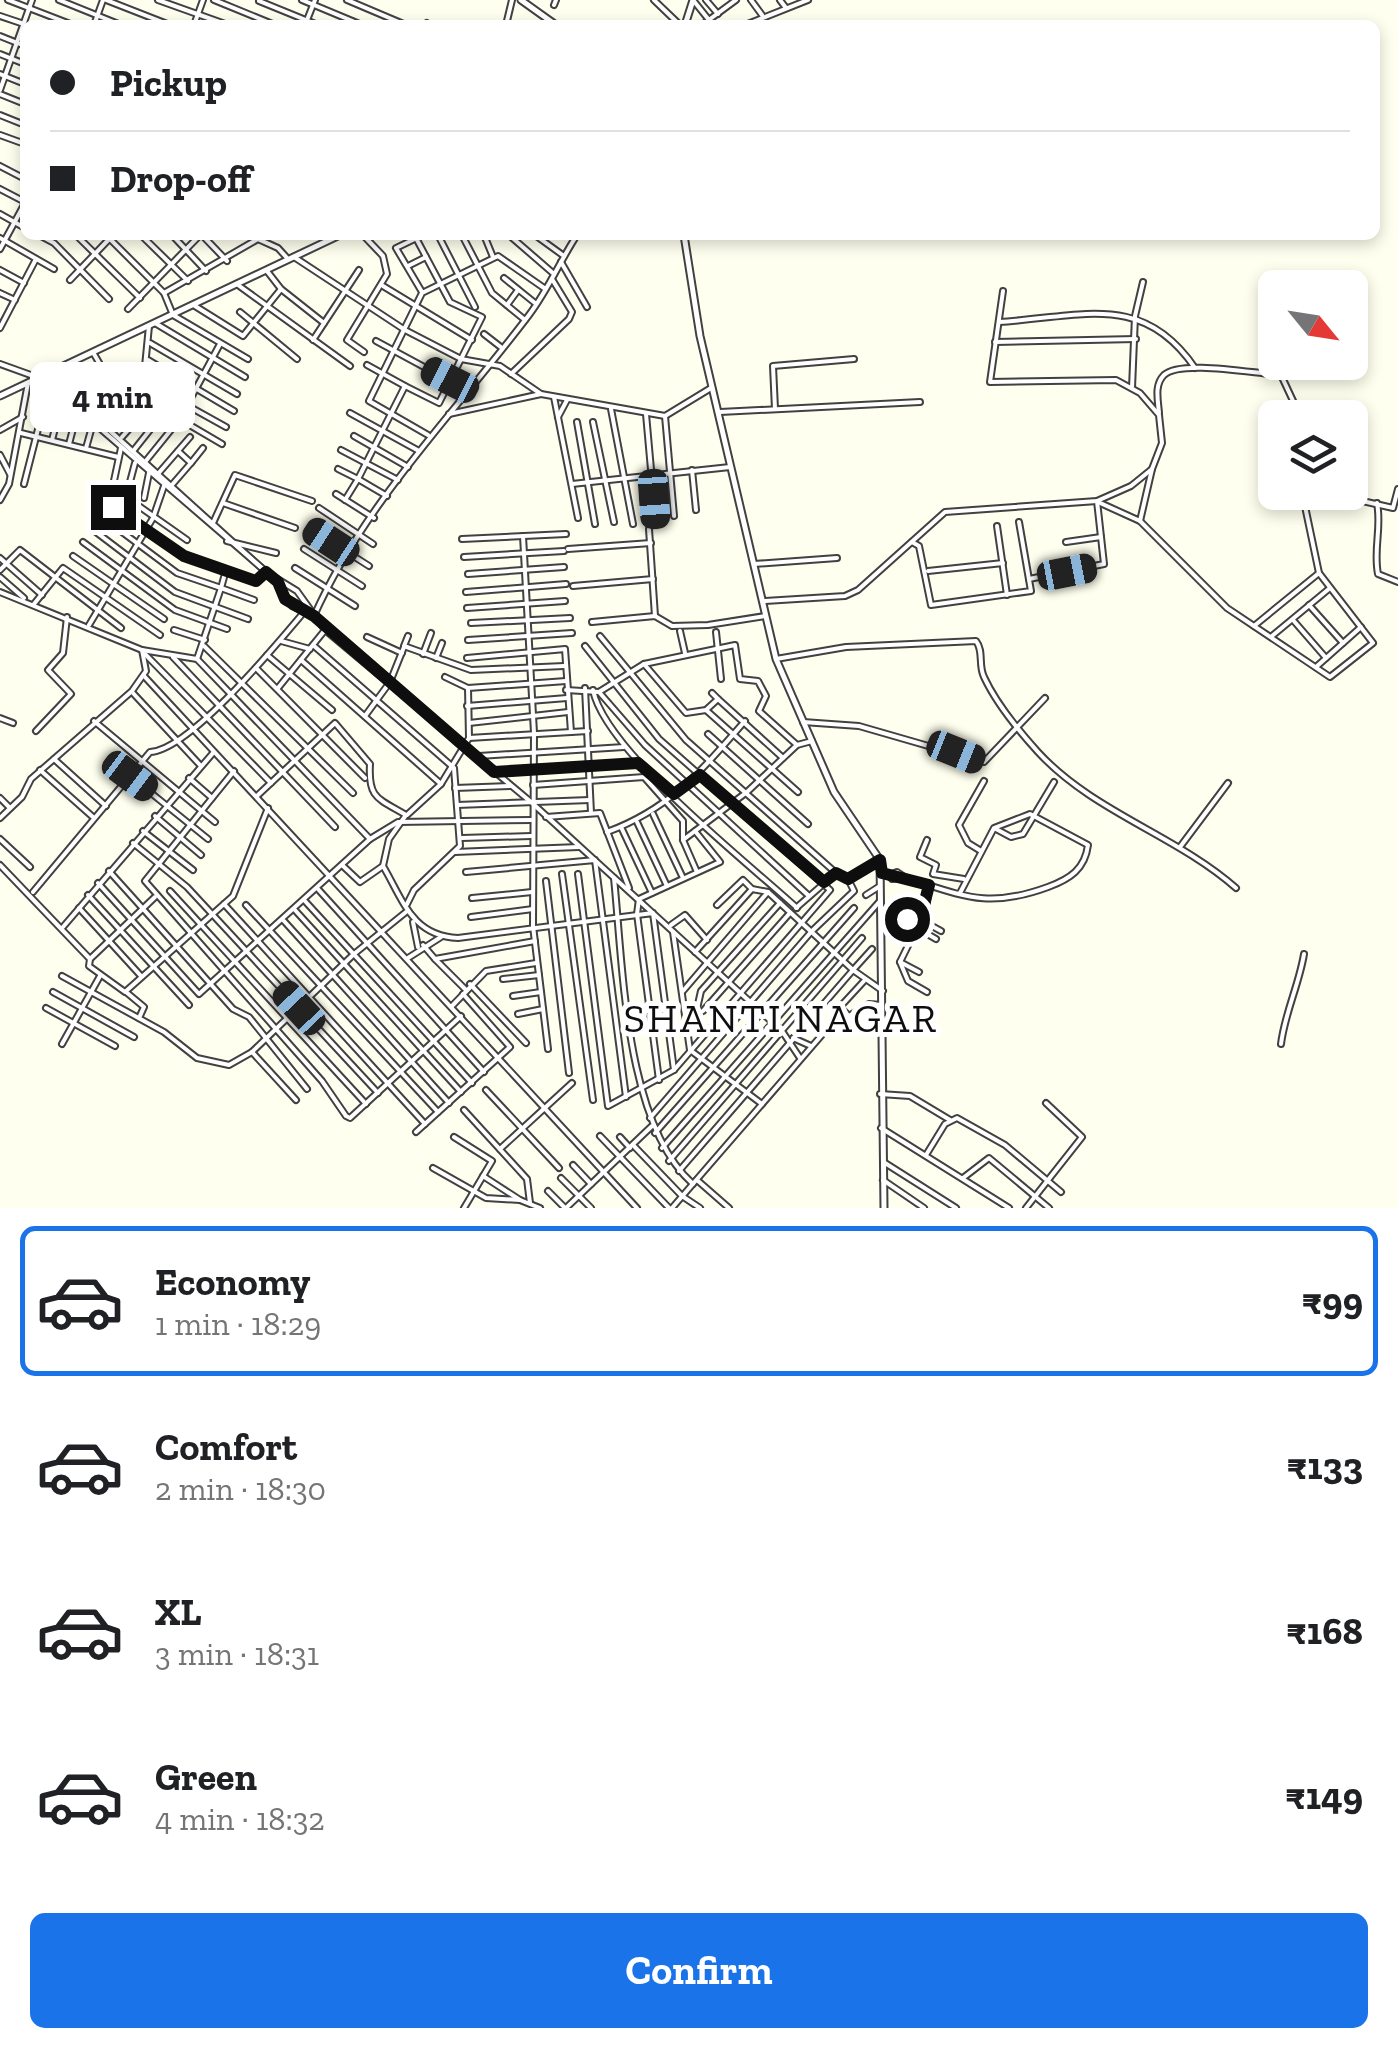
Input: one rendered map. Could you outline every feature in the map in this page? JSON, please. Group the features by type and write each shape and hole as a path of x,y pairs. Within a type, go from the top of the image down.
{"street":[{"path":"8,0 61,20"},
{"path":"25,20 32,0"},
{"path":"59,0 108,20"},
{"path":"96,20 104,0 157,20"},
{"path":"158,0 214,20"},
{"path":"196,20 203,0"},
{"path":"214,0 263,20"},
{"path":"258,0 300,20"},
{"path":"302,0 352,20"},
{"path":"347,0 394,20"},
{"path":"521,0 546,20"},
{"path":"654,0 676,20"},
{"path":"693,0 709,20 736,0"},
{"path":"706,0 718,14"},
{"path":"751,0 762,14"},
{"path":"780,0 786,8"},
{"path":"753,20 808,0"},
{"path":"0,92 20,33"},
{"path":"0,36 20,44"},
{"path":"0,54 20,62"},
{"path":"0,249 2,239 20,212"},
{"path":"0,214 20,225"},
{"path":"2,239 54,269"},
{"path":"45,240 81,268 109,299"},
{"path":"81,240 140,298"},
{"path":"70,280 106,240"},
{"path":"114,240 164,293 173,316 248,359"},
{"path":"146,240 188,281"},
{"path":"177,240 206,272"},
{"path":"128,310 196,240"},
{"path":"206,240 226,261"},
{"path":"164,293 259,240"},
{"path":"268,240 406,330 461,359 487,367 500,366 541,394 665,416 713,386"},
{"path":"0,396 329,240"},
{"path":"364,352 347,340 383,286 386,263 367,240"},
{"path":"412,240 396,248 422,293"},
{"path":"368,365 439,403 482,317 450,302 417,240"},
{"path":"441,240 475,307"},
{"path":"464,240 492,293 525,320"},
{"path":"486,240 493,257"},
{"path":"512,374 572,312 553,276 515,240"},
{"path":"525,248 531,240"},
{"path":"540,240 562,259 588,307"},
{"path":"314,616 336,572 428,435 525,320 574,240"},
{"path":"685,240 730,467 776,659 834,792 880,860 885,874 880,886 884,1208"},
{"path":"428,435 369,400 422,293 493,257 504,256 545,289"},
{"path":"407,266 426,257"},
{"path":"0,328 36,259"},
{"path":"0,270 24,283"},
{"path":"313,340 358,270"},
{"path":"267,271 281,288 324,322"},
{"path":"504,278 536,304"},
{"path":"1132,388 1135,316 1144,282"},
{"path":"238,285 350,366"},
{"path":"383,286 472,340"},
{"path":"195,306 243,336 281,288"},
{"path":"507,305 518,290"},
{"path":"1003,290 990,382 1116,380 1132,388 1159,415"},
{"path":"0,293 15,300"},
{"path":"240,312 297,359"},
{"path":"998,322 1135,316 1175,338 1195,368"},
{"path":"152,325 142,397 222,444"},
{"path":"152,325 244,378"},
{"path":"484,334 502,348"},
{"path":"995,342 1136,339"},
{"path":"376,341 450,380"},
{"path":"150,343 237,394"},
{"path":"143,464 179,420 220,344"},
{"path":"93,352 109,380 126,374 132,388"},
{"path":"775,409 773,366 854,359"},
{"path":"148,360 234,412"},
{"path":"0,364 39,378 48,390 131,453 227,541 278,582 297,591 326,630 630,890 792,1040 800,1058"},
{"path":"1140,521 1162,443 1157,390 1162,376 1176,369 1195,368 1281,375 1293,400"},
{"path":"145,382 226,428"},
{"path":"0,500 10,474 28,383"},
{"path":"345,500 405,386"},
{"path":"24,484 48,390"},
{"path":"448,414 541,394"},
{"path":"554,398 578,518"},
{"path":"558,417 567,400"},
{"path":"52,442 62,401"},
{"path":"720,412 920,402"},
{"path":"152,403 119,444 108,502 184,556 256,581 264,570"},
{"path":"611,409 633,524"},
{"path":"79,410 88,410 119,444"},
{"path":"69,446 79,410"},
{"path":"131,453 165,411"},
{"path":"350,413 419,451"},
{"path":"646,414 656,525"},
{"path":"665,416 674,516"},
{"path":"0,430 23,417"},
{"path":"577,422 595,524"},
{"path":"593,422 614,522"},
{"path":"86,449 92,423"},
{"path":"19,433 118,457"},
{"path":"354,436 408,466"},
{"path":"144,498 154,475 190,437"},
{"path":"89,626 139,545 168,487 204,448"},
{"path":"178,450 191,463"},
{"path":"340,450 398,480"},
{"path":"131,453 143,464"},
{"path":"0,455 10,474"},
{"path":"136,461 126,497 187,540"},
{"path":"572,484 652,472 730,467"},
{"path":"338,469 388,496"},
{"path":"762,602 845,596 858,590 946,512 1096,501 1131,486 1152,469"},
{"path":"692,470 696,510"},
{"path":"212,525 235,475 312,501"},
{"path":"1368,501 1393,508 1398,488"},
{"path":"336,494 374,518"},
{"path":"1096,501 1140,521 1227,608 1330,676 1373,643 1319,573 1306,510"},
{"path":"1029,579 1104,564 1096,501"},
{"path":"223,503 294,528"},
{"path":"1376,503 1381,523 1374,554 1378,574 1398,582"},
{"path":"318,508 373,544"},
{"path":"102,517 181,575 254,600"},
{"path":"912,542 919,546 931,605 1008,597 1031,591 1018,522"},
{"path":"212,525 238,543 264,570"},
{"path":"997,526 1008,597"},
{"path":"92,529 176,592 248,619"},
{"path":"649,529 655,616"},
{"path":"314,531 368,566"},
{"path":"462,540 566,534"},
{"path":"522,536 534,733 533,926 548,1049"},
{"path":"1066,542 1101,538"},
{"path":"227,541 276,553"},
{"path":"83,542 175,610 228,630"},
{"path":"464,557 650,543"},
{"path":"304,549 362,586"},
{"path":"28,601 0,573 20,550 121,628"},
{"path":"73,556 164,619"},
{"path":"0,558 42,595"},
{"path":"754,564 837,558"},
{"path":"926,572 1003,563"},
{"path":"468,574 564,567"},
{"path":"34,604 63,568 160,635"},
{"path":"295,568 355,606"},
{"path":"197,659 226,570"},
{"path":"1254,626 1319,573"},
{"path":"466,592 653,579"},
{"path":"278,582 285,599 314,616"},
{"path":"1271,637 1330,588"},
{"path":"0,592 142,650 197,659 370,839"},
{"path":"468,608 565,601"},
{"path":"1309,605 1343,643"},
{"path":"32,894 150,752 166,751 217,706 304,612"},
{"path":"592,622 655,616 672,626 766,616"},
{"path":"36,730 71,694 48,670 64,653 68,617"},
{"path":"471,623 570,618"},
{"path":"1292,620 1326,658"},
{"path":"1316,667 1361,627"},
{"path":"174,630 204,643 354,794"},
{"path":"278,688 326,630"},
{"path":"680,631 686,653"},
{"path":"716,632 721,680"},
{"path":"423,654 431,633"},
{"path":"468,640 572,633"},
{"path":"365,716 390,682 408,636"},
{"path":"600,636 666,720 836,873 848,879 854,890 750,1000 650,1118"},
{"path":"367,637 470,670 564,666"},
{"path":"62,976 139,1018 197,1058 230,1066 252,1052 406,909 414,890 456,852 462,838 454,768 311,647 280,640"},
{"path":"776,659 846,647 976,640 984,678 1000,706 1051,765 1085,792 1180,848 1236,888"},
{"path":"436,658 442,642"},
{"path":"596,691 644,664 735,645 740,679 758,681 766,696 759,711 797,745"},
{"path":"578,874 608,1106 674,1070 739,990 830,890 659,739 585,646"},
{"path":"142,650 144,676 638,1208"},
{"path":"142,650 270,783"},
{"path":"466,658 564,650 571,732"},
{"path":"170,655 335,828"},
{"path":"267,655 332,710"},
{"path":"301,660 441,784"},
{"path":"644,664 690,715 706,710 718,699"},
{"path":"256,668 366,780 374,795 406,816"},
{"path":"0,818 52,758 132,691 144,676"},
{"path":"446,677 468,688 566,681"},
{"path":"98,883 200,994 370,839 406,816 441,784 469,738 468,688"},
{"path":"585,688 591,814"},
{"path":"566,690 596,691 688,785 808,896"},
{"path":"132,691 200,765"},
{"path":"596,691 596,706 638,763 797,908"},
{"path":"712,694 783,758"},
{"path":"467,706 567,698"},
{"path":"802,722 859,726 984,762 1016,724 1045,698"},
{"path":"706,710 798,792"},
{"path":"468,723 568,712"},
{"path":"0,718 13,723"},
{"path":"94,720 215,822"},
{"path":"606,832 652,813 688,785 745,720"},
{"path":"258,795 334,723 370,764 366,780"},
{"path":"469,738 588,731"},
{"path":"708,734 808,824"},
{"path":"684,840 748,792 797,745 812,741"},
{"path":"476,756 624,747"},
{"path":"63,927 214,752"},
{"path":"52,758 106,806"},
{"path":"494,772 638,763"},
{"path":"40,770 94,818"},
{"path":"234,771 144,882 322,1081 346,1116 350,1118 461,1016"},
{"path":"130,776 208,839"},
{"path":"533,785 644,777 683,821 684,840 697,872"},
{"path":"189,778 212,798"},
{"path":"981,851 968,843 959,825 984,781"},
{"path":"994,828 1011,837 1023,834 1054,782"},
{"path":"1180,848 1228,782"},
{"path":"455,788 510,786"},
{"path":"0,798 10,808"},
{"path":"458,805 590,800"},
{"path":"125,992 233,896 268,806"},
{"path":"546,817 600,813 630,890"},
{"path":"652,813 683,878"},
{"path":"885,874 894,872 974,898 1018,898 1063,882 1082,867 1088,845 1030,814 994,828 960,893"},
{"path":"155,816 201,854"},
{"path":"398,822 531,820"},
{"path":"636,820 667,886"},
{"path":"342,865 360,882 382,866 398,822"},
{"path":"621,827 652,893"},
{"path":"639,899 720,862 695,830"},
{"path":"143,831 192,870"},
{"path":"462,838 531,836"},
{"path":"0,839 30,868"},
{"path":"927,840 920,857 936,865 934,874 964,879"},
{"path":"133,843 212,914 378,1093"},
{"path":"456,852 578,847"},
{"path":"466,872 532,869 595,860"},
{"path":"595,860 626,1097"},
{"path":"848,879 880,860"},
{"path":"0,865 32,894 90,959"},
{"path":"382,866 412,918 421,946 509,1043 500,1058 416,1132"},
{"path":"109,871 233,1009 249,1017 308,1090"},
{"path":"685,1020 696,1014 790,913 836,873"},
{"path":"562,874 593,1100"},
{"path":"614,878 641,1090 652,1126 679,1172 729,1208"},
{"path":"717,904 743,880 752,889 768,892 864,981 883,991"},
{"path":"546,881 569,1073"},
{"path":"927,992 908,982 900,962 924,912 929,885"},
{"path":"866,895 880,886"},
{"path":"317,888 484,1072"},
{"path":"695,953 752,889"},
{"path":"170,890 366,1104"},
{"path":"472,898 532,892"},
{"path":"681,992 768,892"},
{"path":"88,895 189,1005"},
{"path":"139,1018 144,1007 89,966 90,959 109,938 155,897"},
{"path":"968,905 974,898"},
{"path":"639,899 637,914 659,1080"},
{"path":"304,900 472,1083"},
{"path":"982,907 988,900"},
{"path":"662,1148 880,901"},
{"path":"696,1014 701,991 780,903"},
{"path":"224,904 425,1124"},
{"path":"246,905 438,1112"},
{"path":"913,907 924,912"},
{"path":"78,908 142,976"},
{"path":"655,1133 854,908"},
{"path":"294,909 461,1092"},
{"path":"470,917 533,909"},
{"path":"408,958 421,946 441,937 653,913"},
{"path":"653,913 674,1070"},
{"path":"671,928 684,915 707,940"},
{"path":"412,918 441,937"},
{"path":"907,919 941,932"},
{"path":"282,920 450,1102"},
{"path":"919,924 936,939"},
{"path":"671,928 690,1050"},
{"path":"901,931 913,936"},
{"path":"670,1162 862,938"},
{"path":"435,959 535,941"},
{"path":"679,1172 872,950"},
{"path":"1281,1044 1285,1013 1299,983 1304,954"},
{"path":"900,962 919,972"},
{"path":"452,1006 486,971 536,963"},
{"path":"62,1044 100,976"},
{"path":"503,979 539,976"},
{"path":"848,1015 840,1006 864,981"},
{"path":"470,984 526,1043"},
{"path":"52,992 134,1037"},
{"path":"513,996 541,992"},
{"path":"847,998 858,1010"},
{"path":"600,1136 671,1208 811,1046 848,1015 882,1005"},
{"path":"46,1008 115,1046"},
{"path":"518,1014 543,1009"},
{"path":"544,1018 562,1016"},
{"path":"792,1040 811,1046"},
{"path":"690,1050 762,1104"},
{"path":"252,1052 296,1100"},
{"path":"500,1150 572,1083"},
{"path":"486,1090 558,1168"},
{"path":"880,1094 910,1096 950,1120 963,1119 1061,1192"},
{"path":"1026,1208 1082,1137 1046,1104"},
{"path":"464,1110 529,1183 530,1203"},
{"path":"926,1156 950,1120"},
{"path":"548,1190 565,1208 652,1126"},
{"path":"882,1128 1009,1208"},
{"path":"620,1136 682,1196 700,1208"},
{"path":"454,1137 492,1161 464,1208"},
{"path":"963,1178 989,1158 1049,1208"},
{"path":"881,1161 956,1208"},
{"path":"573,1166 591,1184"},
{"path":"433,1168 494,1200 520,1200"},
{"path":"483,1176 540,1208"},
{"path":"561,1178 591,1208"},
{"path":"883,1180 924,1208"}],"district":[{"name":"SHANTI NAGAR","path":"781,1018"}],"route":[{"path":"113,507 184,556 256,581 266,572 278,582 292,606 314,616 494,772 638,763 674,794 700,775 824,882 836,873 841,879 848,879 880,860 882,873 892,879 906,878 929,885 919,925 907,919"}]}
